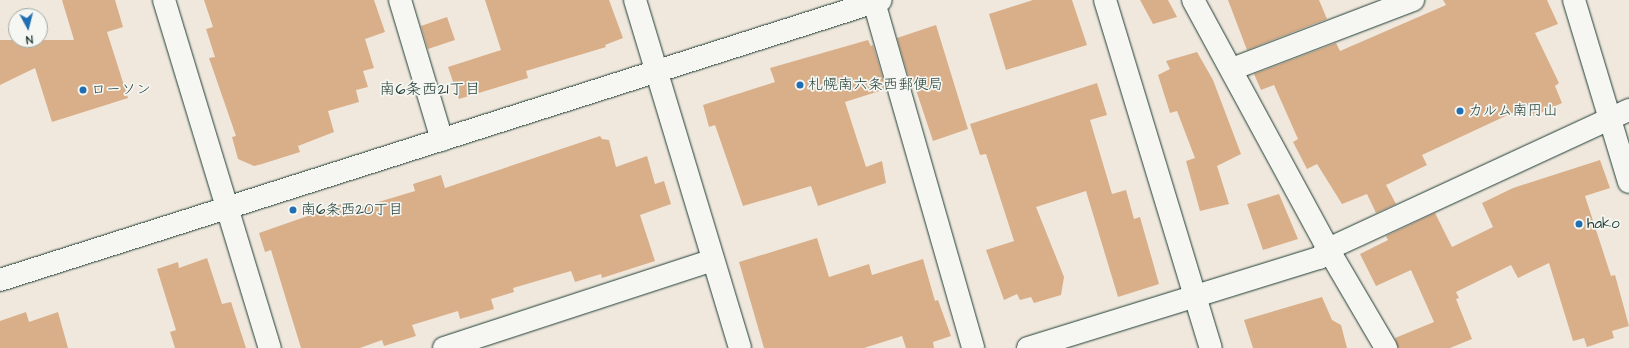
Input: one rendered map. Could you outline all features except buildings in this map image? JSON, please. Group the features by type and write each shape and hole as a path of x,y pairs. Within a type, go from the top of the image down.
{"street":[{"path":"164,0 270,348"},
{"path":"400,0 442,140"},
{"path":"635,0 740,348"},
{"path":"1105,0 1211,348"},
{"path":"1193,0 1232,69 1328,249 1386,348"},
{"path":"1232,69 1413,0"},
{"path":"1574,0 1629,182"},
{"path":"0,280 877,1 973,348"},
{"path":"1028,348 1318,258 1328,249 1629,110"},
{"path":"444,348 713,260"}],"place":[{"name":"札幌南六条西郵便局","path":"800,85"},
{"name":"ローソン","path":"83,90"},
{"name":"カルム南円山","path":"1460,111"},
{"name":"南6条西20丁目","path":"293,210"},
{"name":"hako","path":"1579,224"}],"district":[{"name":"南6条西21丁目","path":"430,89"}]}
